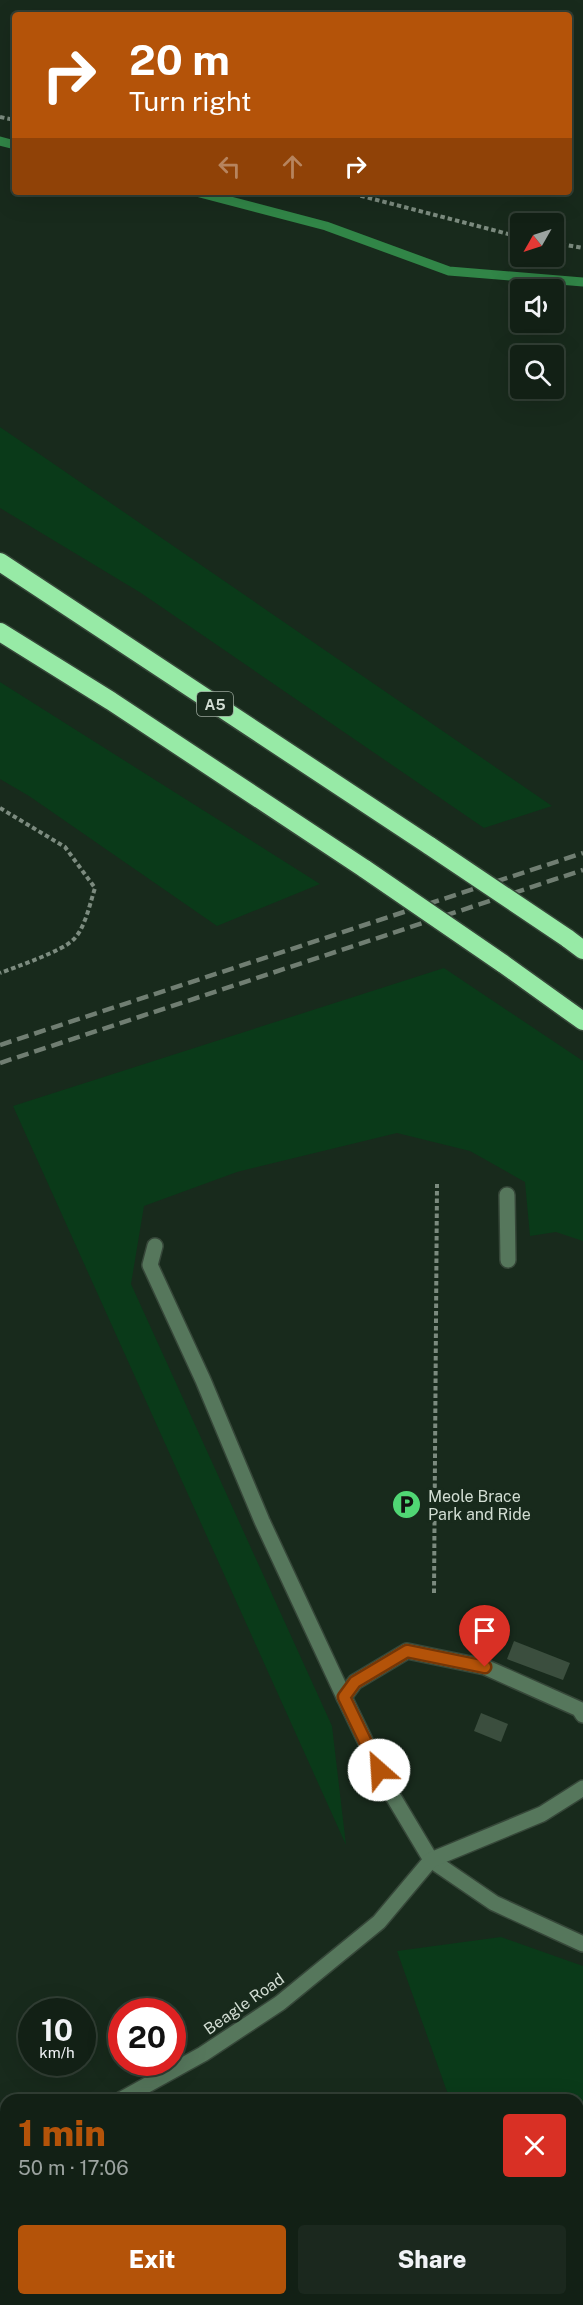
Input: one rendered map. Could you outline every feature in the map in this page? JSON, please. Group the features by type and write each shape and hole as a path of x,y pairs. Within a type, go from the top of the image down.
{"highway":[{"name":"A5","path":"0,562 430,846 583,950"},
{"path":"0,632 111,701 365,869 583,1022"}],"street":[{"path":"507,1195 508,1260"},
{"path":"154,1246 150,1265 294,1590 388,1788 431,1860 494,1903 583,1944"},
{"path":"344,1697 355,1682 407,1651 485,1667 579,1709 583,1715"},
{"path":"431,1860 542,1814 583,1788"},
{"name":"Beagle Road","path":"131,2094 203,2054 280,2003 379,1922 431,1860"}],"path":[{"path":"358,195 510,234"},
{"path":"564,245 583,248"},
{"path":"0,808 65,847 95,888 87,915 73,940 39,958 0,973"},
{"path":"434,1593 437,1184"}],"green space":[{"path":"0,427 552,806 484,828 141,593 0,508"},
{"path":"0,682 320,884 217,926 29,796 0,779"},
{"path":"444,968 583,1061 583,1241 556,1232 530,1236 525,1182 470,1151 397,1133 237,1172 144,1206 131,1284 332,1726 346,1845 13,1106"},
{"path":"501,1937 583,1966 583,2094 448,2094 397,1951"}],"building":[{"path":"514,1641 570,1663 563,1680 507,1659"},
{"path":"481,1713 508,1724 501,1742 474,1731"}],"waterway":[{"path":"0,141 12,144"},
{"path":"207,195 326,226 449,271 583,282"}],"railway":[{"path":"0,1045 583,853"},
{"path":"0,1063 583,870"}],"place":[{"name":"Meole Brace Park and Ride","path":"407,1505"}],"route":[{"path":"379,1770 344,1697 355,1682 407,1651 485,1667"}]}
